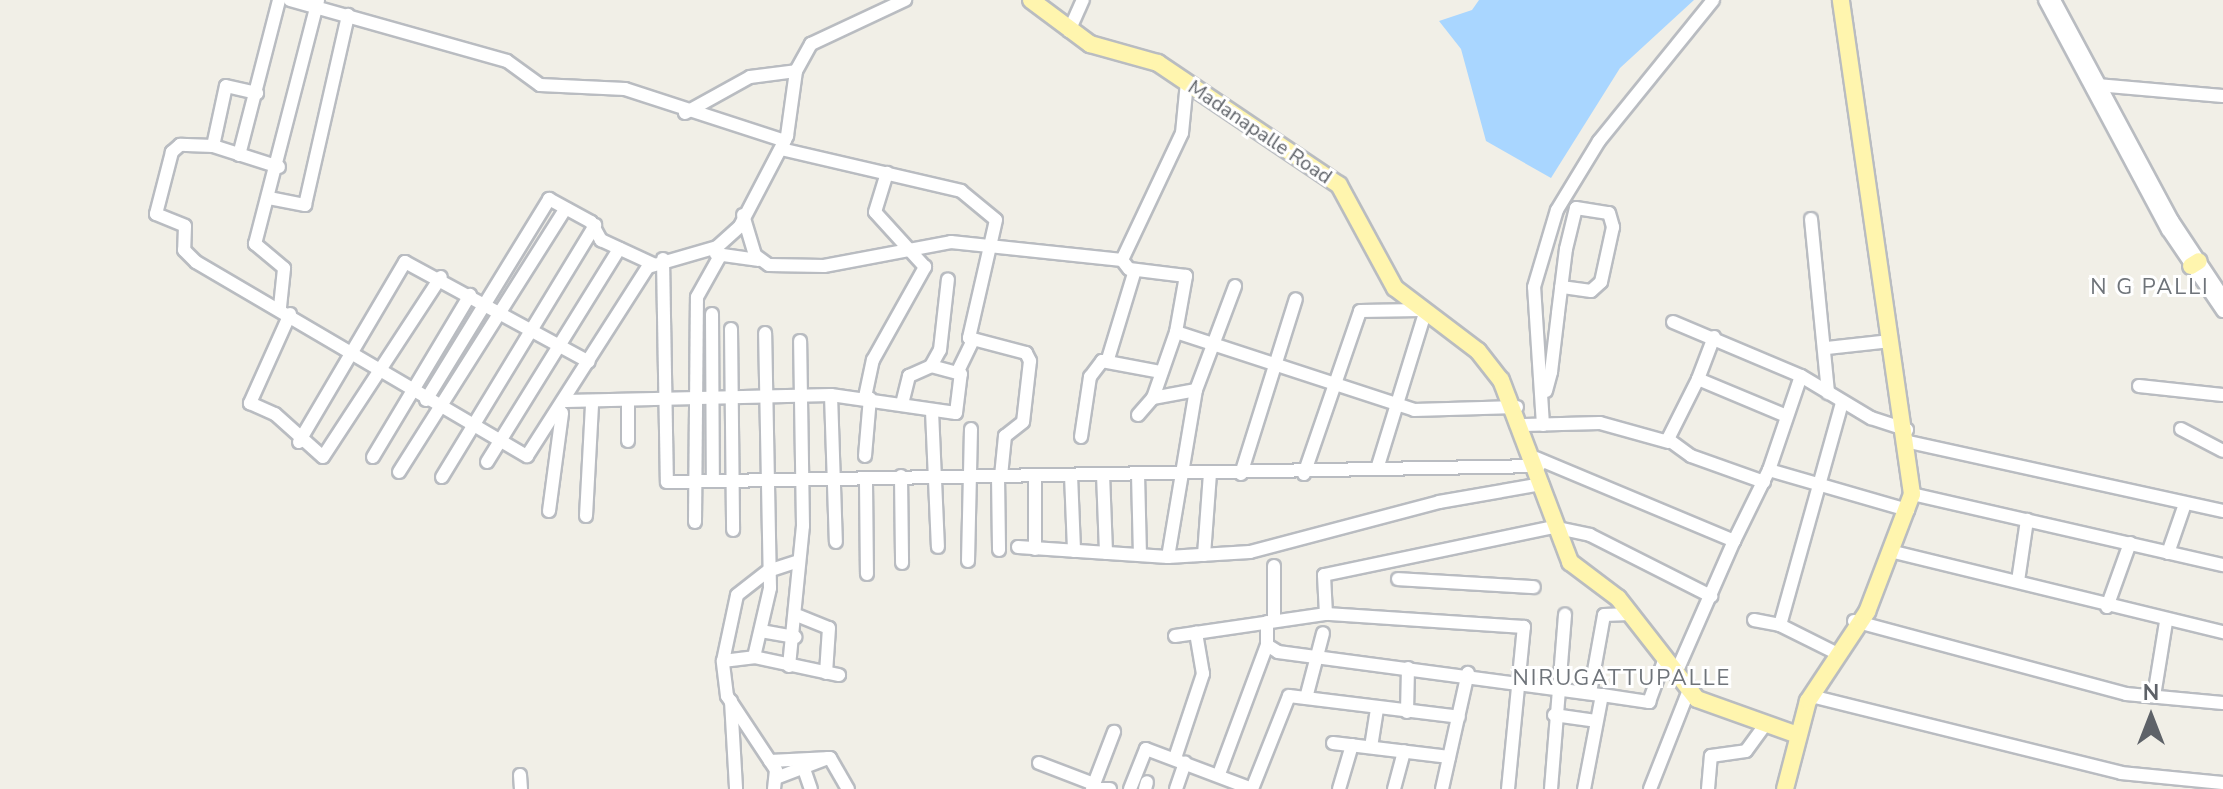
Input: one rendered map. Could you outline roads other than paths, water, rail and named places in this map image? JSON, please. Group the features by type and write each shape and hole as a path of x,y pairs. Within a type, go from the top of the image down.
{"main road":[{"name":"Madanapalle Road","path":"1031,0 1069,31 1098,47 1147,58 1187,82 1339,185 1395,288 1478,351 1517,407 1537,462 1553,527 1570,562 1630,614 1689,690 1708,706 1791,733"},
{"path":"1785,789 1791,733 1874,595 1894,552 1910,502 1908,436 1841,0"},
{"path":"1777,789 1791,733 1832,651 1857,623"}],"street":[{"path":"239,155 279,0"},
{"path":"290,0 317,4 507,61 540,85 625,89 685,113 783,145 966,193 996,220 992,246 968,328 972,342 958,371 957,412 831,395 564,404"},
{"path":"269,198 305,205 349,0"},
{"path":"426,400 482,302 549,199 595,225 599,237 619,249 658,261 725,242 783,145 796,71 819,38 905,0"},
{"path":"1069,31 1083,0"},
{"path":"1543,425 1534,287 1557,210 1599,141 1713,0"},
{"path":"2045,0 2223,311"},
{"path":"2054,0 2096,85"},
{"path":"317,4 279,167 255,244 284,268 285,310 249,398 299,442 326,456 441,277"},
{"path":"685,113 750,77 796,71"},
{"path":"1122,260 1182,133 1187,82"},
{"path":"2096,85 2223,96"},
{"path":"213,146 226,86 257,93"},
{"path":"279,167 213,146 188,144 172,152 156,214 185,226 187,256 285,310 470,428 497,443 533,454 589,362 658,261"},
{"path":"865,456 873,360 925,267 916,252 875,212 887,173"},
{"path":"1543,397 1561,287 1577,206 1609,213 1613,227 1601,282 1591,291 1561,287"},
{"path":"399,472 565,209"},
{"path":"743,215 758,260"},
{"path":"1811,219 1827,348 1828,393"},
{"path":"442,477 530,327 595,225"},
{"path":"697,251 824,266 916,252 951,242 1122,260 1135,270 1186,276 1176,332 1153,398 1138,415"},
{"path":"487,462 619,249"},
{"path":"695,522 698,482 698,288 721,254"},
{"path":"658,261 665,481 800,477 866,482 901,476 1304,474 1537,462 1734,541"},
{"path":"299,442 355,356 405,262 441,277 589,362"},
{"path":"2195,263 2223,297"},
{"path":"1081,437 1090,377 1108,359 1135,270"},
{"path":"931,366 948,279"},
{"path":"1168,557 1178,473 1196,390 1235,286"},
{"path":"373,457 470,295"},
{"path":"1241,474 1273,362 1296,299"},
{"path":"1304,474 1363,309 1423,311 1393,404 1377,469"},
{"path":"712,314 713,481"},
{"path":"1673,322 1801,376 1842,403 1908,436 2223,511"},
{"path":"731,329 733,530"},
{"path":"1176,332 1393,404 1445,413 1517,407"},
{"path":"754,657 761,631 768,571 765,333"},
{"path":"1668,442 1714,337"},
{"path":"789,666 799,616 800,341"},
{"path":"1827,348 1891,341"},
{"path":"972,342 1026,353 1030,361 1023,422 1005,436 1000,476 999,550"},
{"path":"1108,359 1160,372"},
{"path":"902,404 909,376 931,366 958,371"},
{"path":"1676,673 1734,541 1764,482 1784,415 1801,376"},
{"path":"1698,379 1784,415"},
{"path":"2139,386 2223,395"},
{"path":"1153,398 1196,390"},
{"path":"831,395 836,542"},
{"path":"628,402 628,441"},
{"path":"1780,625 1842,403"},
{"path":"549,511 564,404"},
{"path":"586,516 592,404"},
{"path":"932,411 938,547"},
{"path":"1524,425 1600,423 1668,442 1764,482"},
{"path":"968,561 966,477 971,429"},
{"path":"2181,429 2223,451"},
{"path":"1769,470 1821,485 2027,520 2223,565"},
{"path":"1204,555 1210,473"},
{"path":"1103,474 1106,553"},
{"path":"1138,474 1140,555"},
{"path":"1035,475 1035,549"},
{"path":"1071,475 1074,551"},
{"path":"901,476 902,563"},
{"path":"866,482 867,574"},
{"path":"1018,547 1168,557 1277,549 1439,502 1542,484"},
{"path":"2168,553 2185,504"},
{"path":"2018,581 2027,520"},
{"path":"1326,614 1325,574 1553,527 1590,535 1711,596"},
{"path":"2107,607 2130,543"},
{"path":"1894,552 2018,581 2166,622 2223,631"},
{"path":"1422,580 1426,555"},
{"path":"736,789 731,701 723,661 737,595 768,571 798,561"},
{"path":"1222,780 1267,645 1274,566"},
{"path":"1398,579 1534,587"},
{"path":"1175,636 1326,614 1522,624 1521,684 1508,789"},
{"path":"1584,789 1596,721 1604,615 1630,614"},
{"path":"1551,789 1554,715 1565,615"},
{"path":"723,661 754,657 832,674 829,628 799,616"},
{"path":"1754,620 1780,625 1832,651"},
{"path":"2154,696 2166,622"},
{"path":"1857,623 2154,696 2223,703"},
{"path":"761,631 795,637"},
{"path":"1176,789 1180,760 1203,674 1196,633"},
{"path":"1306,698 1323,633"},
{"path":"1267,645 1316,660 1468,673 1557,690 1649,702 1665,658"},
{"path":"1407,712 1408,668"},
{"path":"1442,789 1468,673"},
{"path":"1650,789 1689,690"},
{"path":"1811,696 2121,773 2223,783"},
{"path":"1130,789 1144,749 1180,760 1222,780 1256,785 1287,697 1459,717"},
{"path":"731,701 770,761 775,783 805,772 828,758"},
{"path":"1371,747 1377,708"},
{"path":"1554,715 1596,721"},
{"path":"1708,789 1711,756 1746,751 1764,726"},
{"path":"1093,786 1114,732"},
{"path":"1333,743 1449,757"},
{"path":"1339,789 1352,745"},
{"path":"1394,789 1404,751"},
{"path":"770,761 828,758"},
{"path":"828,758 848,789"},
{"path":"1039,763 1093,786 1110,789"},
{"path":"805,772 811,789"},
{"path":"520,775 521,789"}],"water":[{"path":"1479,0 1694,0 1620,68 1551,178 1486,141 1461,49 1439,21 1472,10"}],"district":[{"name":"N G PALLI","path":"2150,288"},
{"name":"NIRUGATTUPALLE","path":"1622,679"}]}
